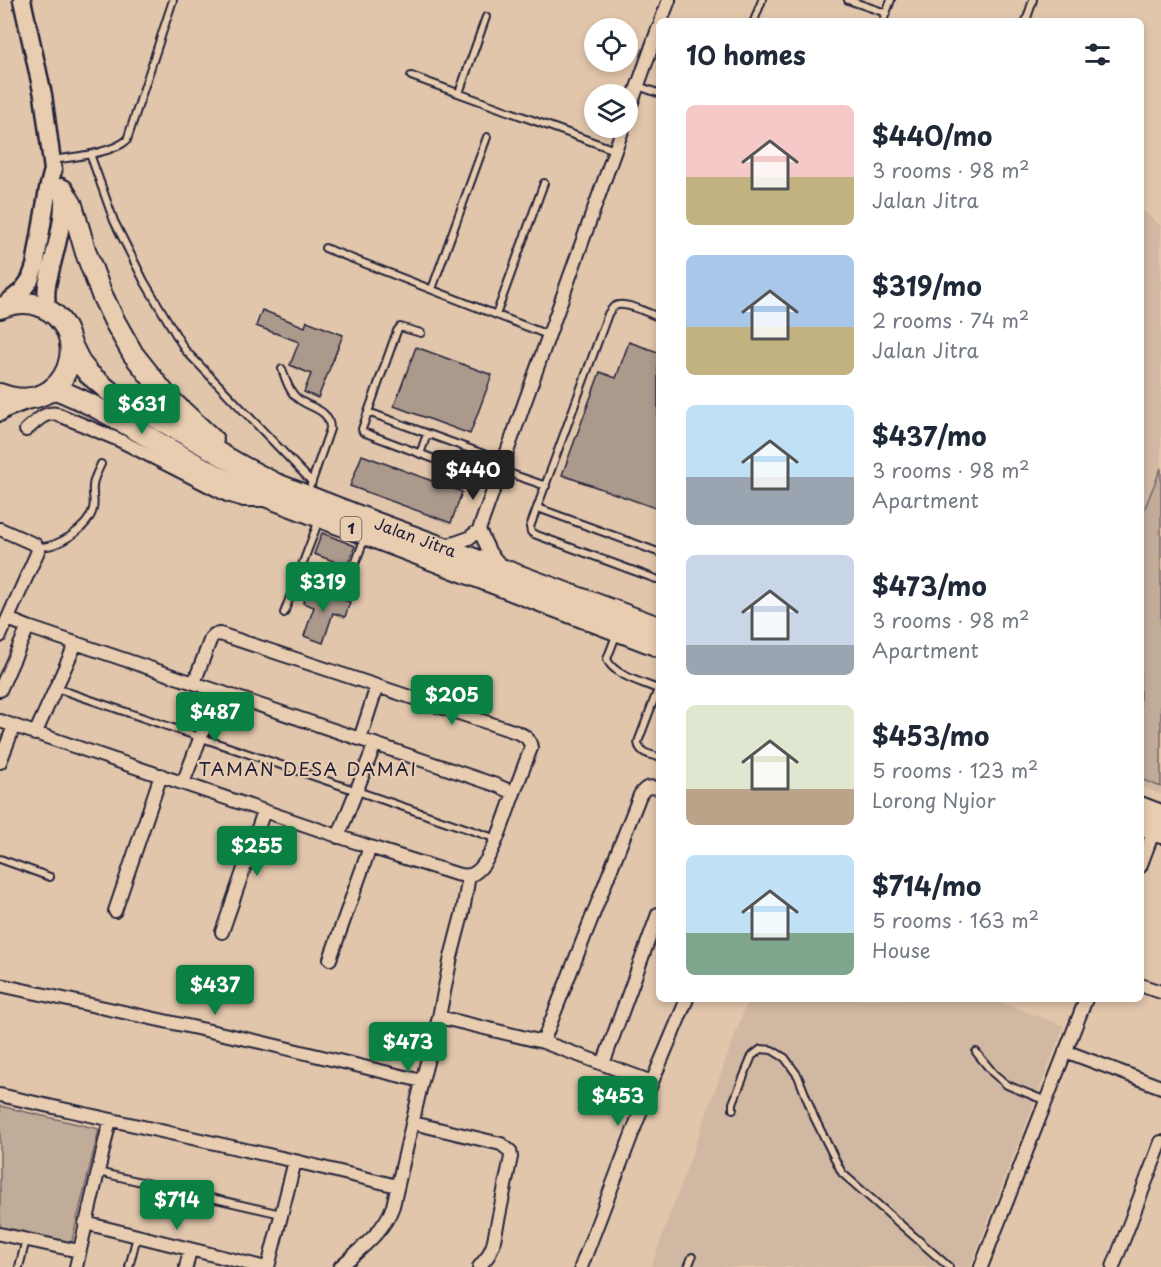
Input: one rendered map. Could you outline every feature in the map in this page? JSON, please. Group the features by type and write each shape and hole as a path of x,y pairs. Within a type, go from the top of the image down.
{"highway":[{"path":"63,190 72,205 86,253 102,295 133,354 177,407 243,467"},
{"path":"1,308 24,303 36,304 47,309"},
{"name":"1","path":"47,309 62,323 70,342"},
{"name":"Jalan Jitra","path":"70,342 88,374 110,391 274,483 310,489 443,548 656,626"},
{"path":"46,393 61,381 66,372 71,352 70,342"},
{"name":"Jalan Jitra","path":"46,393 93,405 211,473 273,499 656,645"},
{"name":"1","path":"0,394 12,399 25,400 46,393"},
{"path":"1144,812 1154,826"}],"main road":[{"path":"1,308 22,291 36,266 52,165 43,95 22,0"},
{"path":"47,309 46,287 61,226 63,190 52,165"}],"street":[{"path":"662,18 669,0"},
{"path":"638,86 656,35"},
{"path":"443,548 469,538 479,530 619,138"},
{"path":"0,413 46,393"},
{"path":"26,430 45,415 57,414 118,440 227,495 250,501 273,499"},
{"path":"0,529 37,546 37,556 0,636"},
{"path":"479,530 490,553 504,570"},
{"path":"8,619 514,793"},
{"path":"0,690 28,627"},
{"path":"0,721 370,848 456,874 470,875 484,862 497,839 531,748 527,737 516,732 219,634 214,634 211,638 194,683"},
{"path":"35,734 76,643"},
{"path":"360,739 378,686"},
{"path":"183,783 218,692"},
{"path":"0,762 14,726"},
{"path":"338,837 375,744"},
{"path":"115,911 161,775"},
{"path":"543,1042 640,795 644,788 656,788"},
{"path":"222,932 264,811"},
{"path":"1144,855 1154,826"},
{"path":"330,959 370,848"},
{"path":"340,1267 380,1230 393,1206 439,1017 470,875"},
{"path":"603,1064 656,919"},
{"path":"0,985 260,1042 422,1081"},
{"path":"1144,986 1161,992"},
{"path":"581,1267 652,1082 686,1002"},
{"path":"981,1267 1085,1002"},
{"path":"439,1017 543,1042 652,1082"},
{"path":"1065,1051 1161,1087"},
{"path":"0,1095 397,1186"},
{"path":"76,1267 110,1120"},
{"path":"413,1123 501,1144 510,1151 511,1157 493,1245 479,1267"},
{"path":"1113,1267 1161,1142"},
{"path":"268,1267 295,1161"},
{"path":"85,1223 262,1267"},
{"path":"0,1234 79,1251"},
{"path":"186,1267 190,1250"}],"lane":[{"path":"52,165 116,147 127,140 173,0"},
{"path":"755,18 762,0"},
{"path":"848,0 886,13"},
{"path":"884,18 891,0"},
{"path":"1027,18 1033,0"},
{"path":"459,93 486,17"},
{"path":"411,76 615,150"},
{"path":"638,86 656,92"},
{"path":"432,289 486,137"},
{"path":"90,154 114,221 144,281 185,350 310,489 330,425 321,410 292,393 282,369"},
{"path":"496,315 544,183"},
{"path":"325,248 548,335"},
{"path":"656,316 620,305 614,307 608,314 530,527 534,534 656,579"},
{"path":"421,333 404,327 400,327 397,331 362,429 363,432 420,454 499,471 546,486"},
{"path":"368,412 427,434 499,471"},
{"path":"420,454 427,434"},
{"path":"37,546 50,547 67,538 86,522 92,513 93,483 101,464"},
{"path":"538,508 656,551"},
{"path":"284,613 320,517"},
{"path":"298,576 338,592 343,591 347,586 366,534"},
{"path":"618,631 607,659 610,666 615,671 656,688"},
{"path":"56,688 497,839"},
{"path":"656,694 638,742 643,751 656,756"},
{"path":"0,859 50,878"},
{"path":"733,1109 752,1056 761,1049 772,1050 785,1058 798,1076 814,1117 842,1173 949,1267"},
{"path":"976,1052 993,1073 1007,1085 1046,1101"},
{"path":"97,1172 281,1214"},
{"path":"129,1267 137,1236"},
{"path":"20,1267 26,1239"},
{"path":"688,1267 692,1257"}],"shaded area":[{"path":"1144,211 1161,226 1161,794 1144,788"},
{"path":"1161,468 1161,787 1144,781 1144,510"},
{"path":"747,1002 1001,1002 1064,1026 970,1267 651,1267"},
{"path":"0,1106 99,1129 71,1245 0,1228"}],"building":[{"path":"262,310 305,327 307,321 343,335 318,398 304,392 311,374 290,365 299,342 256,326"},
{"path":"629,342 656,351 656,508 562,475 600,372 616,378"},
{"path":"416,347 492,375 470,434 394,406"},
{"path":"362,455 462,492 451,523 350,486"},
{"path":"322,533 355,546 347,566 314,554"},
{"path":"309,588 350,602 345,617 333,613 323,643 304,636 314,607 303,603"}],"district":[{"name":"TAMAN DESA DAMAI","path":"308,770"}]}
